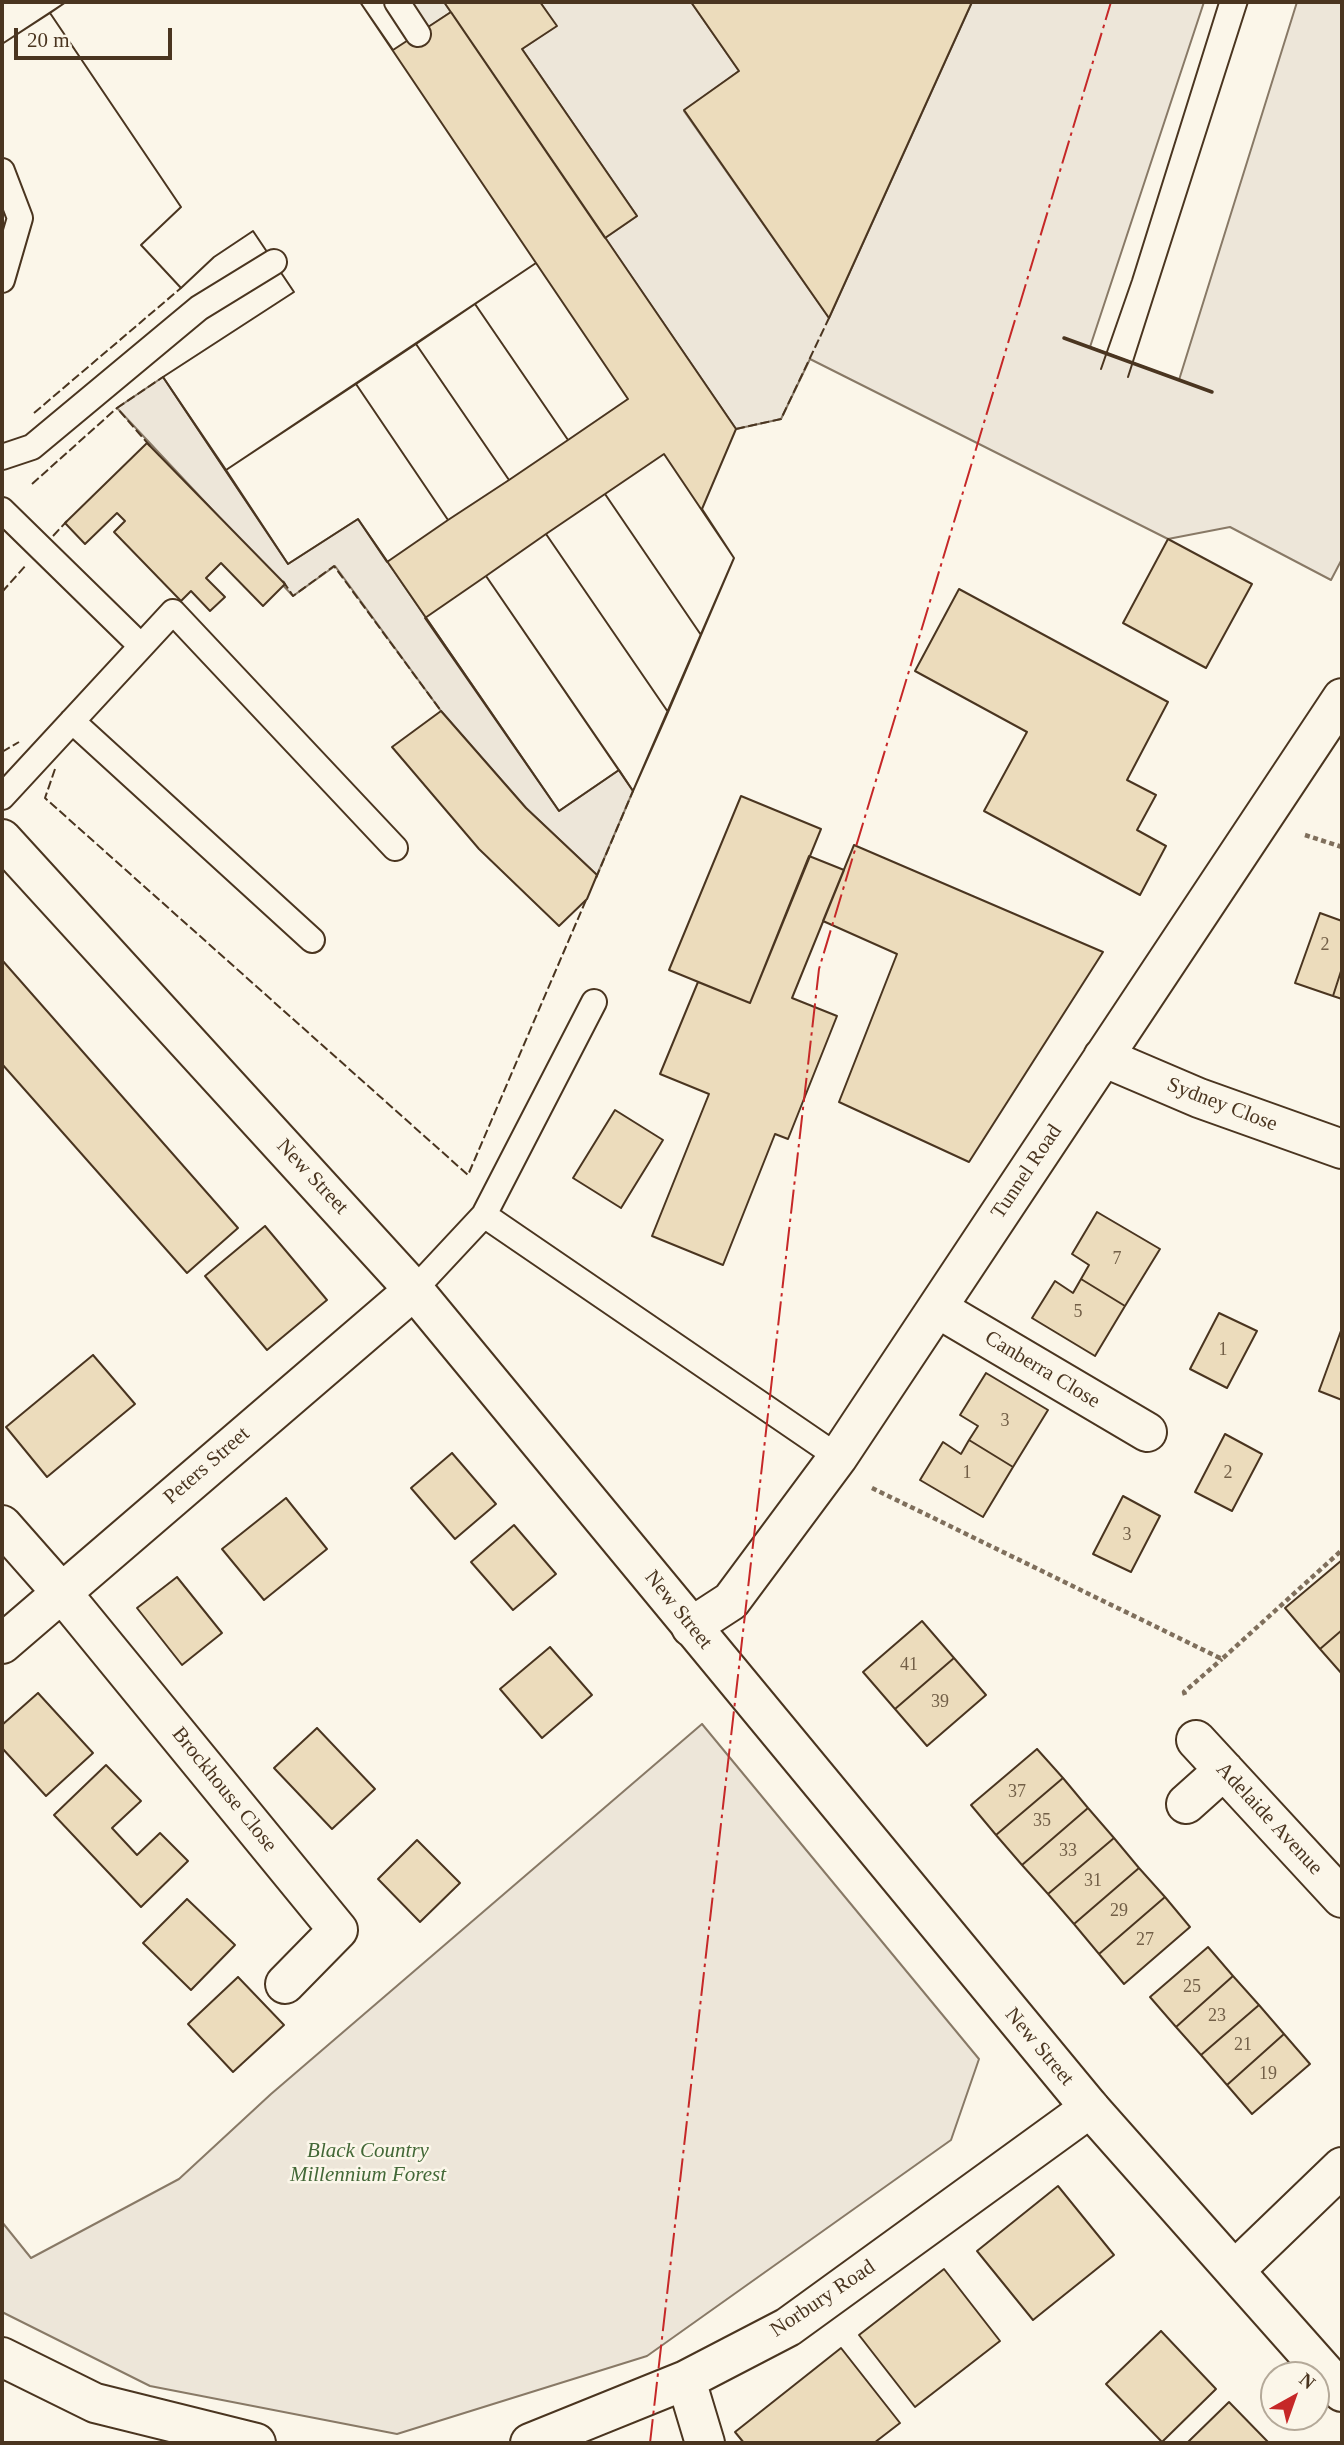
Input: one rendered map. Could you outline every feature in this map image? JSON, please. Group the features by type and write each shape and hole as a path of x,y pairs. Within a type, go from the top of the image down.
{"street":[{"name":"Tunnel Road","path":"691,1627 731,1601 838,1457 1342,698"},
{"name":"New Street","path":"2,839 414,1290 1090,2108 1342,2392"},
{"name":"Sydney Close","path":"1103,1057 1199,1098 1342,1149"},
{"name":"Peters Street","path":"2,1644 414,1290"},
{"name":"Canberra Close","path":"937,1308 1147,1432"},
{"path":"2,1525 62,1593"},
{"name":"Brockhouse Close","path":"62,1593 338,1930 285,1984"},
{"name":"Adelaide Avenue","path":"1196,1740 1342,1898"},
{"path":"1186,1804 1224,1770"},
{"name":"Norbury Road","path":"530,2443 686,2380 788,2327 1090,2108"},
{"path":"1235,2270 1342,2167"},
{"path":"2,2357 95,2403 256,2443"},
{"path":"686,2380 705,2443"}],"lane":[{"path":"397,2 418,34"},
{"path":"2,171 20,218 2,280"},
{"path":"2,457 32,447 198,308 274,262"},
{"path":"2,510 141,646"},
{"path":"2,797 173,612 395,848"},
{"path":"72,721 312,940"},
{"path":"414,1290 484,1215 594,1002"},
{"path":"484,1215 838,1457"}],"path":[{"path":"838,1457 877,1493 1222,1659 1342,1550"}],"green space":[{"path":"540,2 691,2 739,71 684,111 829,318 972,2 1204,2 1090,347 1179,380 1297,2 1342,2 1342,559 1331,580 1230,527 1168,539 810,359 781,419 736,429 605,238 637,216 522,49 556,26"},
{"path":"163,377 288,564 358,519 559,811 619,770 633,791 597,875 526,808 441,711 335,566 293,596 117,408"},
{"name":"Black Country Millennium Forest","path":"702,1724 979,2059 951,2140 647,2356 397,2434 150,2386 2,2312 2,2222 31,2258 179,2179 271,2094"}],"shaded area":[{"path":"397,2 444,2 451,12 418,34"}],"building":[{"path":"2,2 360,2 393,50 451,12 736,429 702,509 734,558 633,791 619,770 559,811 358,519 288,564 163,377 294,292 253,231 214,257 181,288 141,245 181,207 50,13 2,44"},
{"path":"2,2 66,2 2,44"},
{"path":"66,2 360,2 536,263 226,470 163,377 294,292 253,231 214,257 181,288 141,245 181,207 50,13"},
{"path":"444,2 540,2 557,26 522,49 637,216 605,238"},
{"path":"691,2 972,2 829,318 684,110 739,71"},
{"path":"536,263 628,399 568,440 475,304"},
{"path":"475,304 568,440 509,480 416,344"},
{"path":"416,344 509,480 448,520 356,384"},
{"path":"356,384 448,520 387,562 358,519 288,564 226,470"},
{"path":"147,443 285,584 263,606 221,563 206,578 225,597 210,611 191,591 181,601 114,532 125,521 117,513 85,544 65,523"},
{"path":"664,454 734,558 701,635 605,494"},
{"path":"605,494 701,635 668,712 546,534"},
{"path":"546,534 668,712 633,791 486,576"},
{"path":"1168,539 1252,584 1206,668 1123,623"},
{"path":"486,576 619,770 559,811 425,618"},
{"path":"959,589 1168,702 1127,780 1156,795 1137,830 1166,846 1140,895 984,811 1027,732 915,671"},
{"path":"441,711 526,808 597,875 587,899 559,926 479,849 392,747"},
{"path":"741,796 821,829 750,1003 669,970"},
{"path":"854,845 1103,952 969,1162 839,1102 897,954 823,921"},
{"path":"809,856 844,870 792,998 837,1016 788,1139 775,1134 723,1265 652,1236 709,1094 660,1074 698,982 750,1003"},
{"path":"1320,913 1342,921 1342,968 1333,996 1295,983"},
{"path":"2,960 238,1228 187,1273 2,1064"},
{"path":"1342,968 1342,999 1333,996"},
{"path":"615,1110 663,1140 621,1208 573,1178"},
{"path":"1097,1212 1160,1249 1125,1306 1081,1279 1089,1265 1072,1254"},
{"path":"265,1226 327,1300 267,1350 205,1276"},
{"path":"1081,1279 1125,1306 1095,1356 1032,1318 1055,1281 1073,1293"},
{"path":"1219,1313 1257,1331 1227,1388 1190,1369"},
{"path":"1342,1328 1342,1400 1319,1391"},
{"path":"93,1355 135,1404 47,1477 6,1427"},
{"path":"986,1373 1048,1410 1013,1467 969,1440 978,1426 960,1415"},
{"path":"1225,1434 1262,1454 1232,1511 1195,1492"},
{"path":"969,1440 1013,1467 983,1517 920,1480 943,1442 961,1454"},
{"path":"452,1453 496,1504 455,1539 411,1488"},
{"path":"1123,1496 1160,1516 1131,1572 1093,1554"},
{"path":"286,1498 327,1549 264,1600 222,1549"},
{"path":"514,1525 556,1574 513,1610 471,1562"},
{"path":"1342,1560 1342,1630 1320,1649 1285,1608"},
{"path":"177,1577 222,1633 182,1665 137,1608"},
{"path":"922,1621 954,1658 895,1709 863,1672"},
{"path":"1342,1630 1342,1674 1320,1649"},
{"path":"550,1647 592,1695 542,1738 500,1689"},
{"path":"954,1658 986,1695 927,1746 895,1709"},
{"path":"38,1693 93,1753 46,1796 2,1748 2,1725"},
{"path":"317,1728 375,1789 332,1829 274,1768"},
{"path":"1037,1749 1063,1778 996,1835 971,1805"},
{"path":"106,1765 141,1801 112,1828 137,1855 160,1833 188,1861 141,1907 54,1815"},
{"path":"1063,1778 1088,1808 1022,1865 996,1835"},
{"path":"1088,1808 1114,1838 1048,1894 1022,1865"},
{"path":"1114,1838 1139,1868 1074,1924 1048,1894"},
{"path":"417,1840 460,1883 420,1922 378,1879"},
{"path":"1139,1868 1165,1897 1099,1954 1074,1924"},
{"path":"1165,1897 1190,1927 1124,1984 1099,1954"},
{"path":"187,1899 235,1945 191,1990 143,1943"},
{"path":"1208,1947 1233,1976 1176,2027 1150,1997"},
{"path":"1233,1976 1259,2005 1201,2055 1176,2027"},
{"path":"238,1977 284,2025 233,2072 188,2024"},
{"path":"1259,2005 1284,2034 1227,2085 1201,2055"},
{"path":"1284,2034 1310,2064 1252,2114 1227,2085"},
{"path":"1058,2186 1114,2255 1033,2320 977,2251"},
{"path":"944,2269 1000,2341 915,2407 859,2335"},
{"path":"1161,2331 1216,2389 1162,2442 1106,2384"},
{"path":"841,2348 900,2423 874,2443 744,2443 735,2432"},
{"path":"1229,2402 1269,2443 1187,2443"}],"tram line":[{"path":"1101,369 1132,280 1219,2"},
{"path":"1128,377 1248,2"}],"fence":[{"path":"34,413 181,288"},
{"path":"736,429 781,419 829,318"},
{"path":"150,446 117,408 163,377"},
{"path":"32,484 117,408"},
{"path":"53,536 67,521"},
{"path":"2,592 27,564"},
{"path":"283,581 293,596 334,566 441,711"},
{"path":"2,752 19,742"},
{"path":"55,769 45,798 468,1175 586,900"},
{"path":"596,878 633,791"}],"wall":[{"path":"1064,338 1212,392"}],"power":[{"path":"650,2443 819,969 1111,2"}]}
